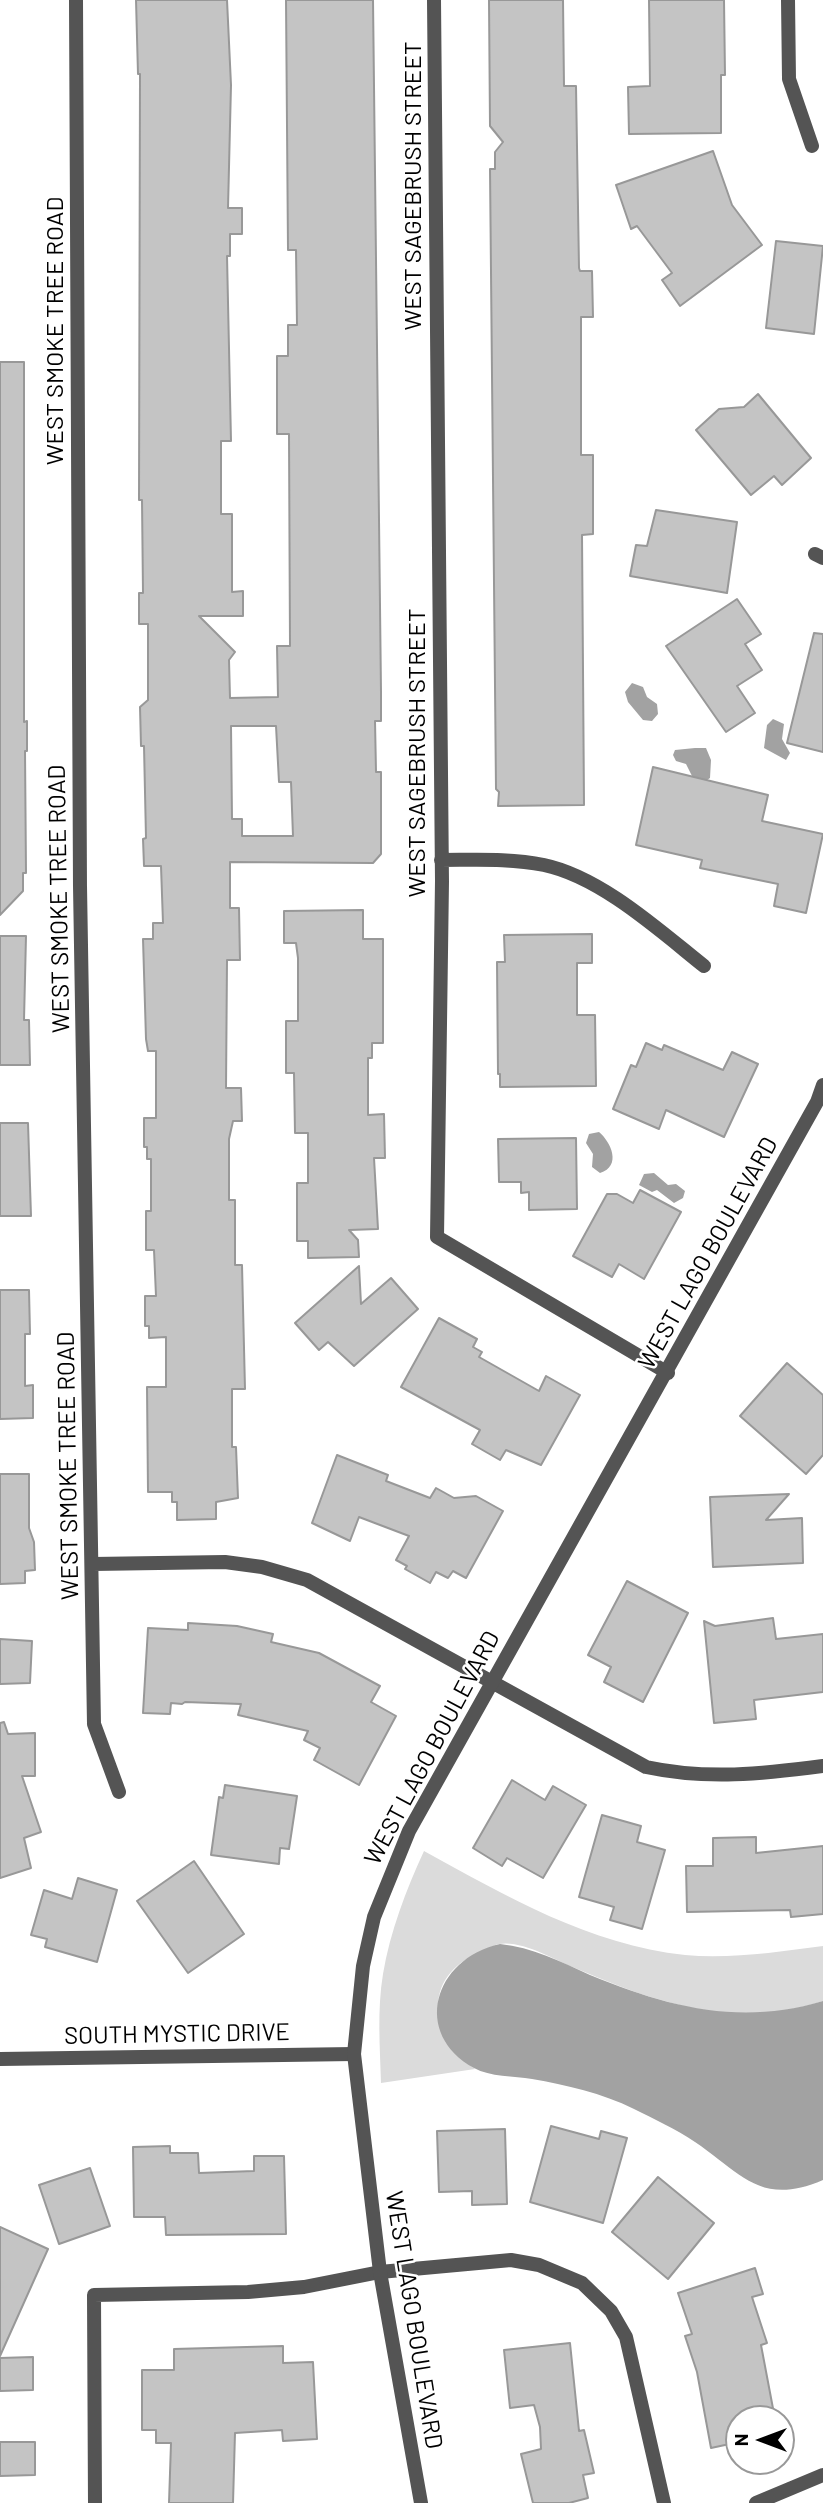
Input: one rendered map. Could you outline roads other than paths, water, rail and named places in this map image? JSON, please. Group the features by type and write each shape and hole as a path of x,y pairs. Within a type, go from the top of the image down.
{"street":[{"name":"WEST SMOKE TREE ROAD","path":"76,0 80,872 94,1724 119,1792"},
{"name":"WEST SAGEBRUSH STREET","path":"435,0 441,860 437,1237 668,1373"},
{"path":"788,0 789,79 813,146"},
{"path":"441,860 512,861 545,866 577,876 652,925 704,966"},
{"name":"WEST LAGO BOULEVARD","path":"421,2503 380,2272 354,2054 363,1966 384,1886 409,1831 668,1373 817,1102 823,1085"},
{"path":"93,1564 225,1562 262,1567 307,1580 493,1680 646,1767 680,1775 722,1777 823,1766"},
{"name":"SOUTH MYSTIC DRIVE","path":"0,2059 354,2054"},
{"path":"96,2503 94,2295 248,2292 304,2287 380,2272 511,2260 539,2265 582,2283 611,2311 626,2337 664,2503"},
{"path":"756,2503 823,2476"}]}
